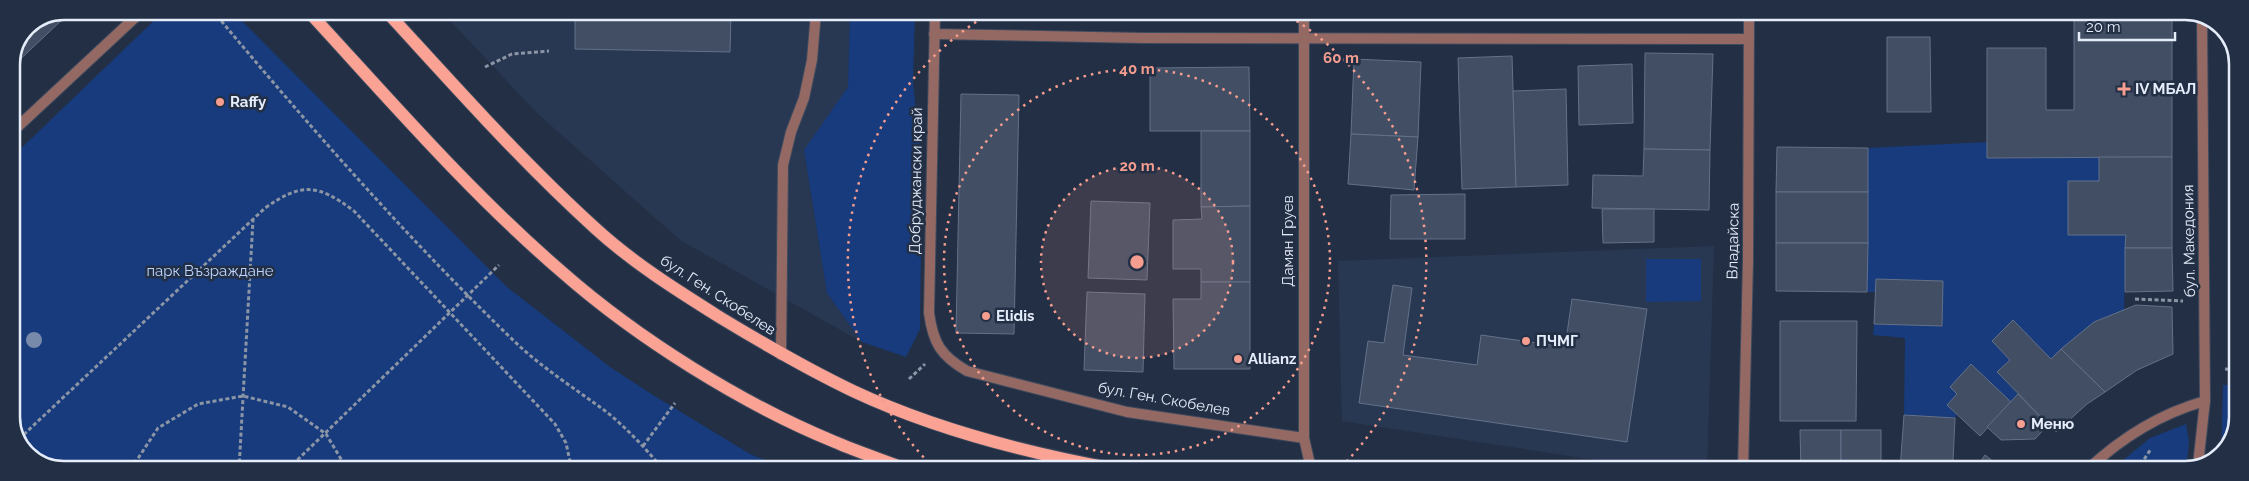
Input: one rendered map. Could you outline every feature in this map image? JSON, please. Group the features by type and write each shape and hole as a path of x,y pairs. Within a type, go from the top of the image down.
{"main road":[{"path":"316,20 482,199 563,273 645,336 745,398 833,441 885,461"},
{"name":"бул. Ген. Скобелев","path":"394,20 517,153 596,230 677,291 781,355 854,392 947,427 1049,457 1071,461"}],"street":[{"path":"20,125 132,20"},
{"path":"781,355 783,165 791,132 804,98 812,60 815,20"},
{"name":"Добруджански край","path":"935,20 929,312 932,334 940,350"},
{"name":"Дамян Груев","path":"1304,20 1304,438 1308,461"},
{"name":"Владайска","path":"1743,461 1748,261 1749,20"},
{"name":"бул. Македония","path":"2199,459 2205,401 2202,24"},
{"path":"934,34 1143,38 1750,39"},
{"name":"бул. Ген. Скобелев","path":"940,350 950,362 967,371 1127,412 1304,438"},
{"path":"2098,461 2129,435 2155,420 2205,401"}],"path":[{"path":"220,20 298,114 468,296 516,343 564,382 606,412 643,446 656,461"},
{"path":"485,68 512,54 549,51"},
{"path":"23,435 265,208 287,193 310,189 331,194 354,211 555,424 566,443 570,461"},
{"path":"239,461 253,220"},
{"path":"297,461 499,265"},
{"path":"2135,299 2184,301"},
{"path":"136,461 158,428 198,404 243,396 288,407 326,434 342,461"},
{"path":"643,446 675,403"}],"shaded area":[{"path":"449,20 850,20 848,87 804,151 827,293 862,342 680,240 537,113"},
{"name":"ПЧМГ","path":"1714,246 1707,461 1602,461 1342,421 1338,261"}],"green space":[{"name":"парк Възраждане","path":"155,20 241,20 507,287 610,367 750,454 767,461 64,461 50,459 31,446 23,434 20,420 20,149"},
{"path":"850,20 915,20 913,82 922,165 920,329 906,357 862,342 827,293 804,150 848,87"},
{"path":"1987,142 1987,158 2099,157 2099,181 2068,182 2068,235 2126,235 2124,310 2094,322 2051,359 2013,321 1992,341 2010,360 1997,372 2018,394 2011,402 1971,364 1950,387 1957,394 1947,405 1957,415 1955,418 1904,415 1905,338 1873,335 1874,324 1942,326 1943,281 1876,279 1875,292 1867,292 1868,148"},
{"path":"1646,259 1701,259 1701,301 1646,302"},
{"path":"2223,385 2229,385 2228,426 2221,442"},
{"path":"2186,424 2189,442 2187,461 2122,461 2150,438"}],"building":[{"path":"61,20 21,59 23,47 33,33 47,23"},
{"path":"575,20 731,20 730,52 575,49"},
{"path":"2074,20 2172,20 2172,157 1987,158 1987,48 2046,48 2046,110 2074,110"},
{"path":"1887,37 1930,37 1931,112 1887,112"},
{"path":"1645,53 1713,54 1710,150 1644,149"},
{"path":"1512,56 1516,187 1462,189 1458,58"},
{"path":"1354,59 1421,62 1418,137 1351,134"},
{"path":"1632,64 1633,123 1579,125 1578,66"},
{"path":"1249,67 1250,131 1150,131 1150,68"},
{"path":"1566,89 1568,185 1516,187 1513,91"},
{"path":"961,94 1019,95 1014,334 956,333"},
{"path":"1201,131 1250,131 1250,206 1201,207"},
{"path":"1351,134 1418,137 1414,190 1348,184"},
{"path":"1777,147 1868,148 1868,192 1776,192"},
{"path":"1644,149 1710,150 1709,210 1592,208 1593,175 1643,176"},
{"path":"2099,157 2172,157 2172,248 2125,248 2126,235 2068,235 2068,181 2099,181"},
{"path":"1776,192 1868,192 1868,243 1776,243"},
{"path":"1465,194 1465,239 1390,239 1391,195"},
{"path":"1091,201 1150,203 1147,280 1088,278"},
{"path":"1250,206 1250,282 1201,282 1201,269 1173,269 1173,220 1202,219 1201,207"},
{"path":"1602,209 1654,209 1654,242 1603,243"},
{"path":"1776,243 1868,243 1867,292 1776,291"},
{"path":"2125,248 2172,248 2173,291 2125,292"},
{"path":"1876,279 1943,281 1942,326 1874,324"},
{"path":"1201,282 1250,282 1250,369 1174,369 1173,299 1201,299"},
{"path":"1393,285 1412,288 1403,355 1477,365 1481,335 1565,347 1572,299 1647,309 1627,442 1359,403 1368,341 1384,343"},
{"path":"1087,292 1145,294 1143,372 1084,370"},
{"path":"2136,305 2172,307 2173,354 2137,370 2105,392 2061,349 2094,322"},
{"path":"2013,320 2051,359 2061,349 2105,392 2087,404 2056,432 1997,372 2010,360 1992,341"},
{"path":"1780,321 1857,321 1856,421 1780,421"},
{"path":"1971,364 2011,402 1980,436 1947,405 1957,394 1950,387"},
{"path":"2018,394 2048,425 2035,439 2001,440 1987,427"},
{"path":"1904,415 1955,418 1953,461 1901,461"},
{"path":"1800,430 1841,430 1841,461 1801,461"},
{"path":"1841,430 1881,430 1881,461 1841,461"},
{"path":"1985,455 1993,461 1981,461"}],"place":[{"name":"IV МБАЛ","path":"2124,89"},
{"name":"Raffy","path":"220,102"},
{"name":"Elidis","path":"986,316"},
{"name":"ПЧМГ","path":"1526,341"},
{"name":"Allianz","path":"1238,359"},
{"name":"Меню","path":"2021,424"}]}
